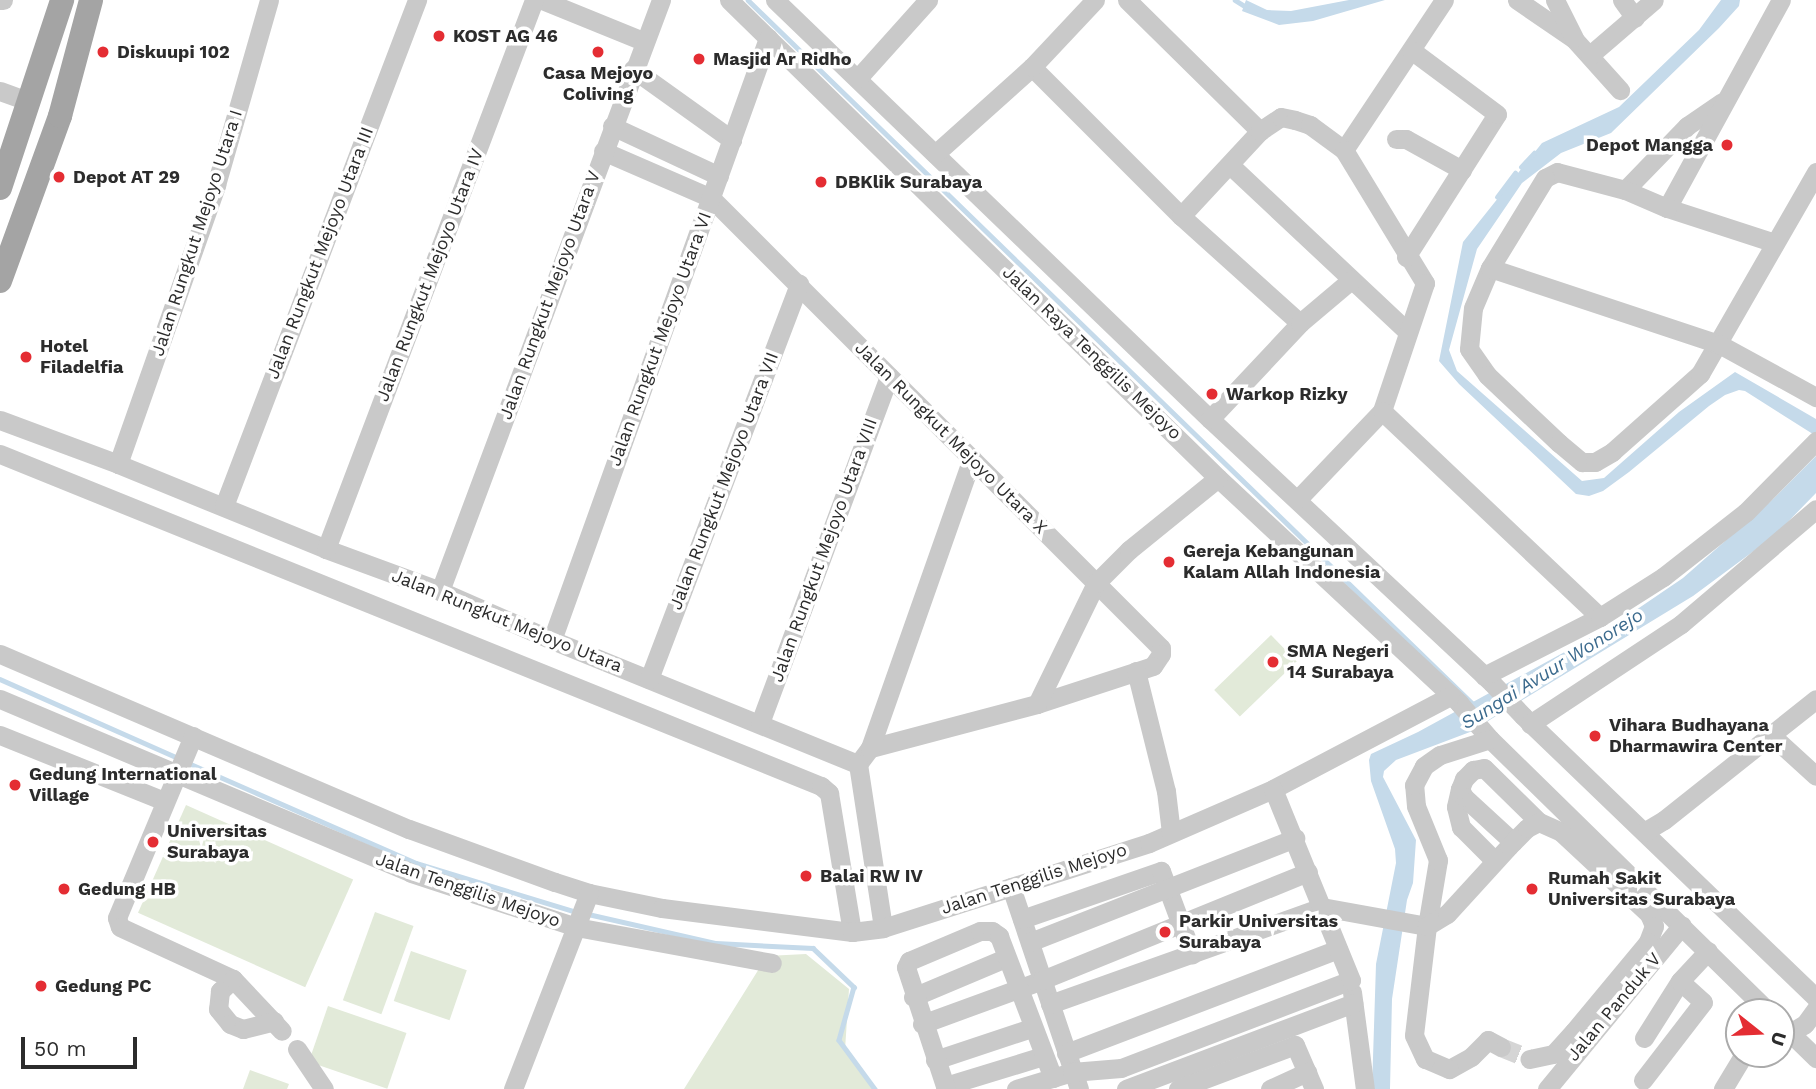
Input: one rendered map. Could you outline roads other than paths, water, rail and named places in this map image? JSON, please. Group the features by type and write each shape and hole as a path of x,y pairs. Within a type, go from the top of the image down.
{"main road":[{"path":"0,188 62,0"},
{"path":"0,281 8,240 60,116 91,0"}],"street":[{"name":"Jalan Rungkut Mejoyo Utara I","path":"118,464 216,185 269,0"},
{"name":"Jalan Rungkut Mejoyo Utara III","path":"224,506 416,0"},
{"name":"Jalan Rungkut Mejoyo Utara IV","path":"326,549 534,0"},
{"path":"542,0 643,41"},
{"name":"Jalan Rungkut Mejoyo Utara V","path":"440,591 643,41 661,0"},
{"name":"Jalan Raya Tenggilis Mejoyo","path":"729,0 768,38 868,111 935,154 1210,419 1488,680 1526,720 1816,998"},
{"name":"Jalan Raya Tenggilis Mejoyo","path":"775,0 858,78 868,111 1218,478 1454,699 1490,739 1552,818"},
{"path":"858,78 928,0"},
{"path":"935,154 1032,67 1094,0"},
{"path":"1127,0 1260,131"},
{"path":"1344,150 1444,0"},
{"path":"1517,0 1574,39 1620,90"},
{"path":"1555,0 1574,39"},
{"path":"1622,0 1635,18"},
{"path":"1590,55 1654,0"},
{"path":"1667,208 1782,0"},
{"name":"Jalan Rungkut Mejoyo Utara VI","path":"552,640 768,38"},
{"path":"1406,257 1497,112 1411,50"},
{"path":"1032,67 1181,216 1300,323"},
{"path":"633,69 732,139"},
{"path":"0,91 30,102"},
{"path":"1625,190 1687,126 1726,99"},
{"path":"1181,216 1260,131 1281,117 1295,120 1310,125 1344,150 1425,287 1407,331 1382,411 1298,499"},
{"path":"612,126 719,176"},
{"path":"1396,139 1406,139 1462,170"},
{"path":"603,151 711,198"},
{"path":"1230,165 1407,331"},
{"path":"1775,243 1667,208 1625,190 1566,172 1551,174 1526,207 1490,268 1473,309 1469,349 1487,375 1559,443 1585,464 1595,463 1612,452 1700,374 1816,172"},
{"name":"Jalan Rungkut Mejoyo Utara X","path":"711,198 1161,648 1161,654 1144,668"},
{"path":"1490,268 1719,344 1816,397"},
{"path":"1210,419 1300,323 1351,280"},
{"name":"Jalan Rungkut Mejoyo Utara VII","path":"649,679 799,284"},
{"name":"Jalan Rungkut Mejoyo Utara VIII","path":"760,723 889,376"},
{"path":"1382,411 1600,617"},
{"name":"Jalan Rungkut Mejoyo Utara","path":"0,420 118,464 326,549 440,591 552,640 760,723 864,756"},
{"path":"1488,680 1600,617 1663,577 1746,512 1813,445"},
{"path":"68,481 80,449"},
{"name":"Jalan Rungkut Mejoyo Utara","path":"0,454 821,786 829,793 852,932"},
{"path":"883,928 873,859 864,756 972,458"},
{"path":"1037,704 1096,583 1129,550 1218,478"},
{"path":"1526,720 1681,624 1814,518"},
{"path":"367,601 380,569"},
{"name":"Jalan Tenggilis Mejoyo","path":"0,654 191,740 409,829 587,896 852,932 883,928 1171,833 1273,789 1454,699"},
{"path":"864,756 1037,704 1144,668 1171,833"},
{"name":"Jalan Tenggilis Mejoyo","path":"0,699 178,771 411,873 577,923 772,963"},
{"path":"1644,832 1664,820 1816,699"},
{"path":"1770,734 1816,776"},
{"path":"0,735 164,801"},
{"path":"1490,739 1440,755 1424,766 1414,785 1416,806 1438,860 1414,1035 1425,1059 1449,1069 1471,1057 1488,1041 1501,1047"},
{"path":"191,740 117,918 120,927 233,979 279,1026 243,1029 230,1024 218,1009 220,991 233,979"},
{"path":"1494,861 1461,827 1456,807 1464,779 1473,770 1483,768 1552,818 1657,914 1682,925 1755,998"},
{"path":"1273,789 1350,980 1365,1089"},
{"path":"1460,789 1464,797 1513,842"},
{"path":"1050,1004 1322,907 1427,926 1447,915 1527,828 1552,818"},
{"path":"1030,942 1295,838"},
{"path":"840,863 873,859"},
{"path":"1022,919 1161,871 1192,954"},
{"path":"922,1024 1042,981 1308,872"},
{"path":"1011,887 1072,1072"},
{"name":"Jalan Tenggilis Mejoyo","path":"577,923 587,896"},
{"path":"1530,1059 1553,1054 1574,1031 1648,942 1657,914"},
{"path":"513,1089 577,923"},
{"name":"Jalan Panduk V","path":"1547,1089 1682,925"},
{"path":"1043,1056 946,1088 913,997 905,967 909,961 980,931 992,930 999,936 1031,1028 1053,1078"},
{"path":"1016,1089 1072,1072 1338,949"},
{"path":"1644,1038 1679,981 1707,951"},
{"path":"913,997 1006,958"},
{"path":"1072,1072 1121,1068 1350,980"},
{"path":"1643,1080 1703,1002 1679,981"},
{"path":"1126,1089 1353,1003"},
{"path":"1795,1026 1805,1024 1816,1009"},
{"path":"934,1060 1031,1028"},
{"path":"1211,1034 1220,1054"},
{"path":"1795,1036 1815,1054"},
{"path":"1182,1088 1218,1082 1295,1045 1311,1081 1270,1089"},
{"path":"297,1049 324,1089"},
{"path":"1723,1089 1736,1068"}],"water":[{"path":"1246,0 1267,10 1291,11 1349,0 1385,0 1313,21 1279,25 1242,11"},
{"path":"1721,0 1740,0 1739,6 1719,28 1611,133 1561,153 1522,183 1477,249 1449,350 1457,371 1582,481 1604,478 1679,412 1735,372 1816,419 1816,436 1745,391 1739,390 1725,395 1709,406 1603,491 1589,496 1576,494 1459,384 1439,361 1463,242 1542,143 1619,107 1699,30"},
{"name":"Sungai Avuur Wonorejo","path":"1816,456 1816,493 1774,536 1693,596 1470,732 1396,760 1384,771 1383,777 1416,840 1413,883 1407,900 1392,999 1390,1089 1372,1089 1376,964 1396,863 1395,849 1371,781 1371,754 1418,732 1614,625 1683,578 1773,499"}],"waterway":[{"name":"Sungai Avuur Wonorejo","path":"748,0 1476,707"},
{"path":"1235,0 1248,8"},
{"path":"1521,167 1534,153"},
{"path":"1497,197 1515,173"},
{"path":"0,679 178,758"},
{"path":"186,762 416,863 576,912"},
{"path":"588,914 716,943 813,948 854,987 839,1040 875,1089"}],"tunnel":[{"path":"1501,1047 1530,1059"}],"place":[{"name":"KOST AG 46","path":"439,36"},
{"name":"Diskuupi 102","path":"103,52"},
{"name":"Casa Mejoyo Coliving","path":"598,52"},
{"name":"Masjid Ar Ridho","path":"699,59"},
{"name":"Depot Mangga","path":"1727,145"},
{"name":"Depot AT 29","path":"59,177"},
{"name":"DBKlik Surabaya","path":"821,182"},
{"name":"Hotel Filadelfia","path":"26,357"},
{"name":"Warkop Rizky","path":"1212,394"},
{"name":"Gereja Kebangunan Kalam Allah Indonesia","path":"1169,562"},
{"name":"SMA Negeri 14 Surabaya","path":"1273,662"},
{"name":"Vihara Budhayana Dharmawira Center","path":"1595,736"},
{"name":"Gedung International Village","path":"15,785"},
{"name":"Universitas Surabaya","path":"153,842"},
{"name":"Balai RW IV","path":"806,876"},
{"name":"Gedung HB","path":"64,889"},
{"name":"Rumah Sakit Universitas Surabaya","path":"1532,889"},
{"name":"Parkir Universitas Surabaya","path":"1165,932"},
{"name":"Gedung PC","path":"41,986"}]}
